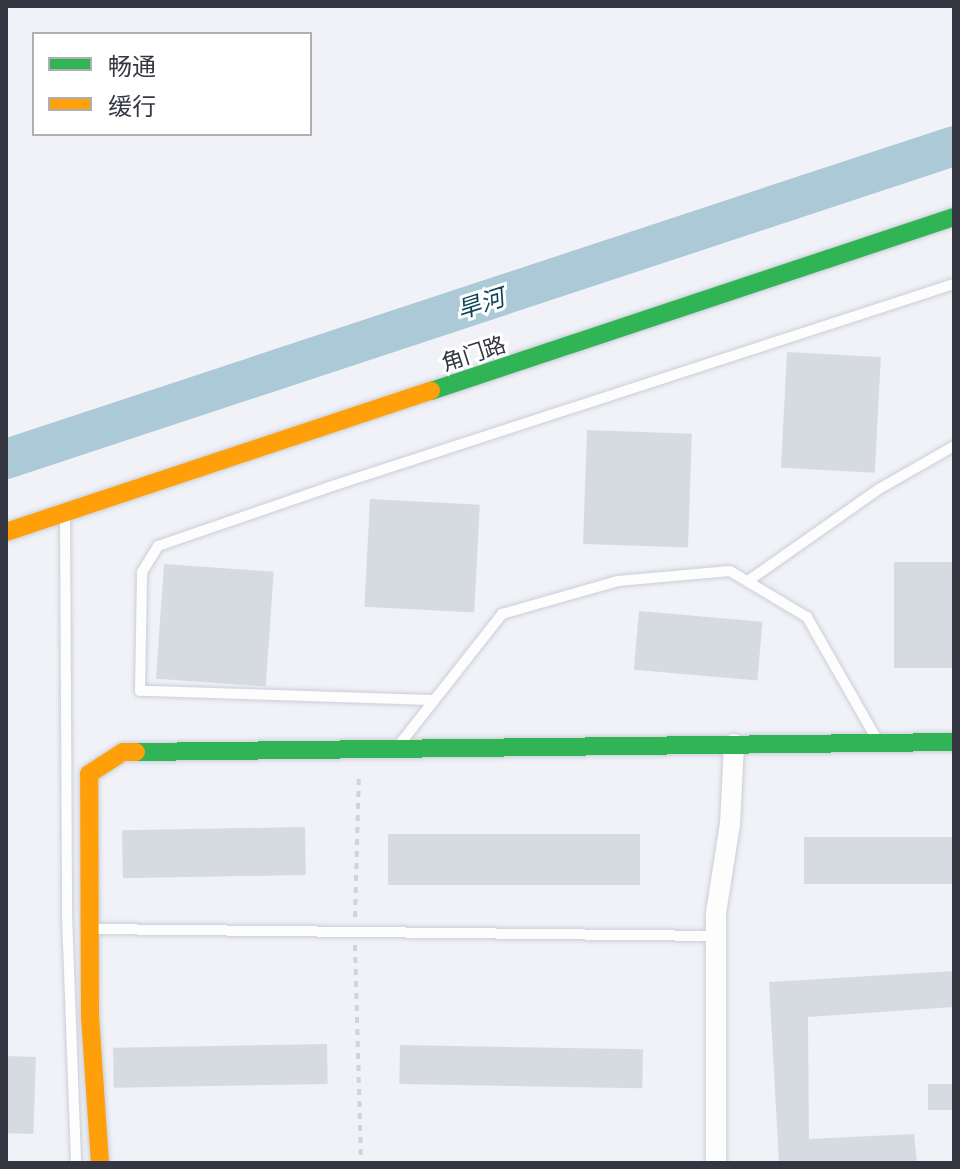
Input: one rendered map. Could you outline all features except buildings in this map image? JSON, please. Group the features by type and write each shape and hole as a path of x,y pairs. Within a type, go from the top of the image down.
{"street":[{"name":"角门路","path":"6,532 954,217"},
{"path":"100,1163 90,1016 89,774 123,752 954,742"},
{"path":"716,1163 716,913 730,824 734,744"}],"lane":[{"path":"434,700 140,691 142,572 158,546 326,488 954,284"},
{"path":"748,581 879,489 954,446"},
{"path":"65,513 67,915 76,1163"},
{"path":"396,748 502,614 618,581 730,571 807,617 879,743"},
{"path":"90,929 716,936"}],"path":[{"path":"359,749 355,932 361,1163"}],"waterway":[{"name":"旱河","path":"6,459 954,146"}],"traffic: fast":[{"path":"431,391 954,217"},
{"path":"136,752 954,742"}],"traffic: slow":[{"path":"6,532 431,391"},
{"path":"100,1163 90,1016 89,774 123,752 136,752"}]}
